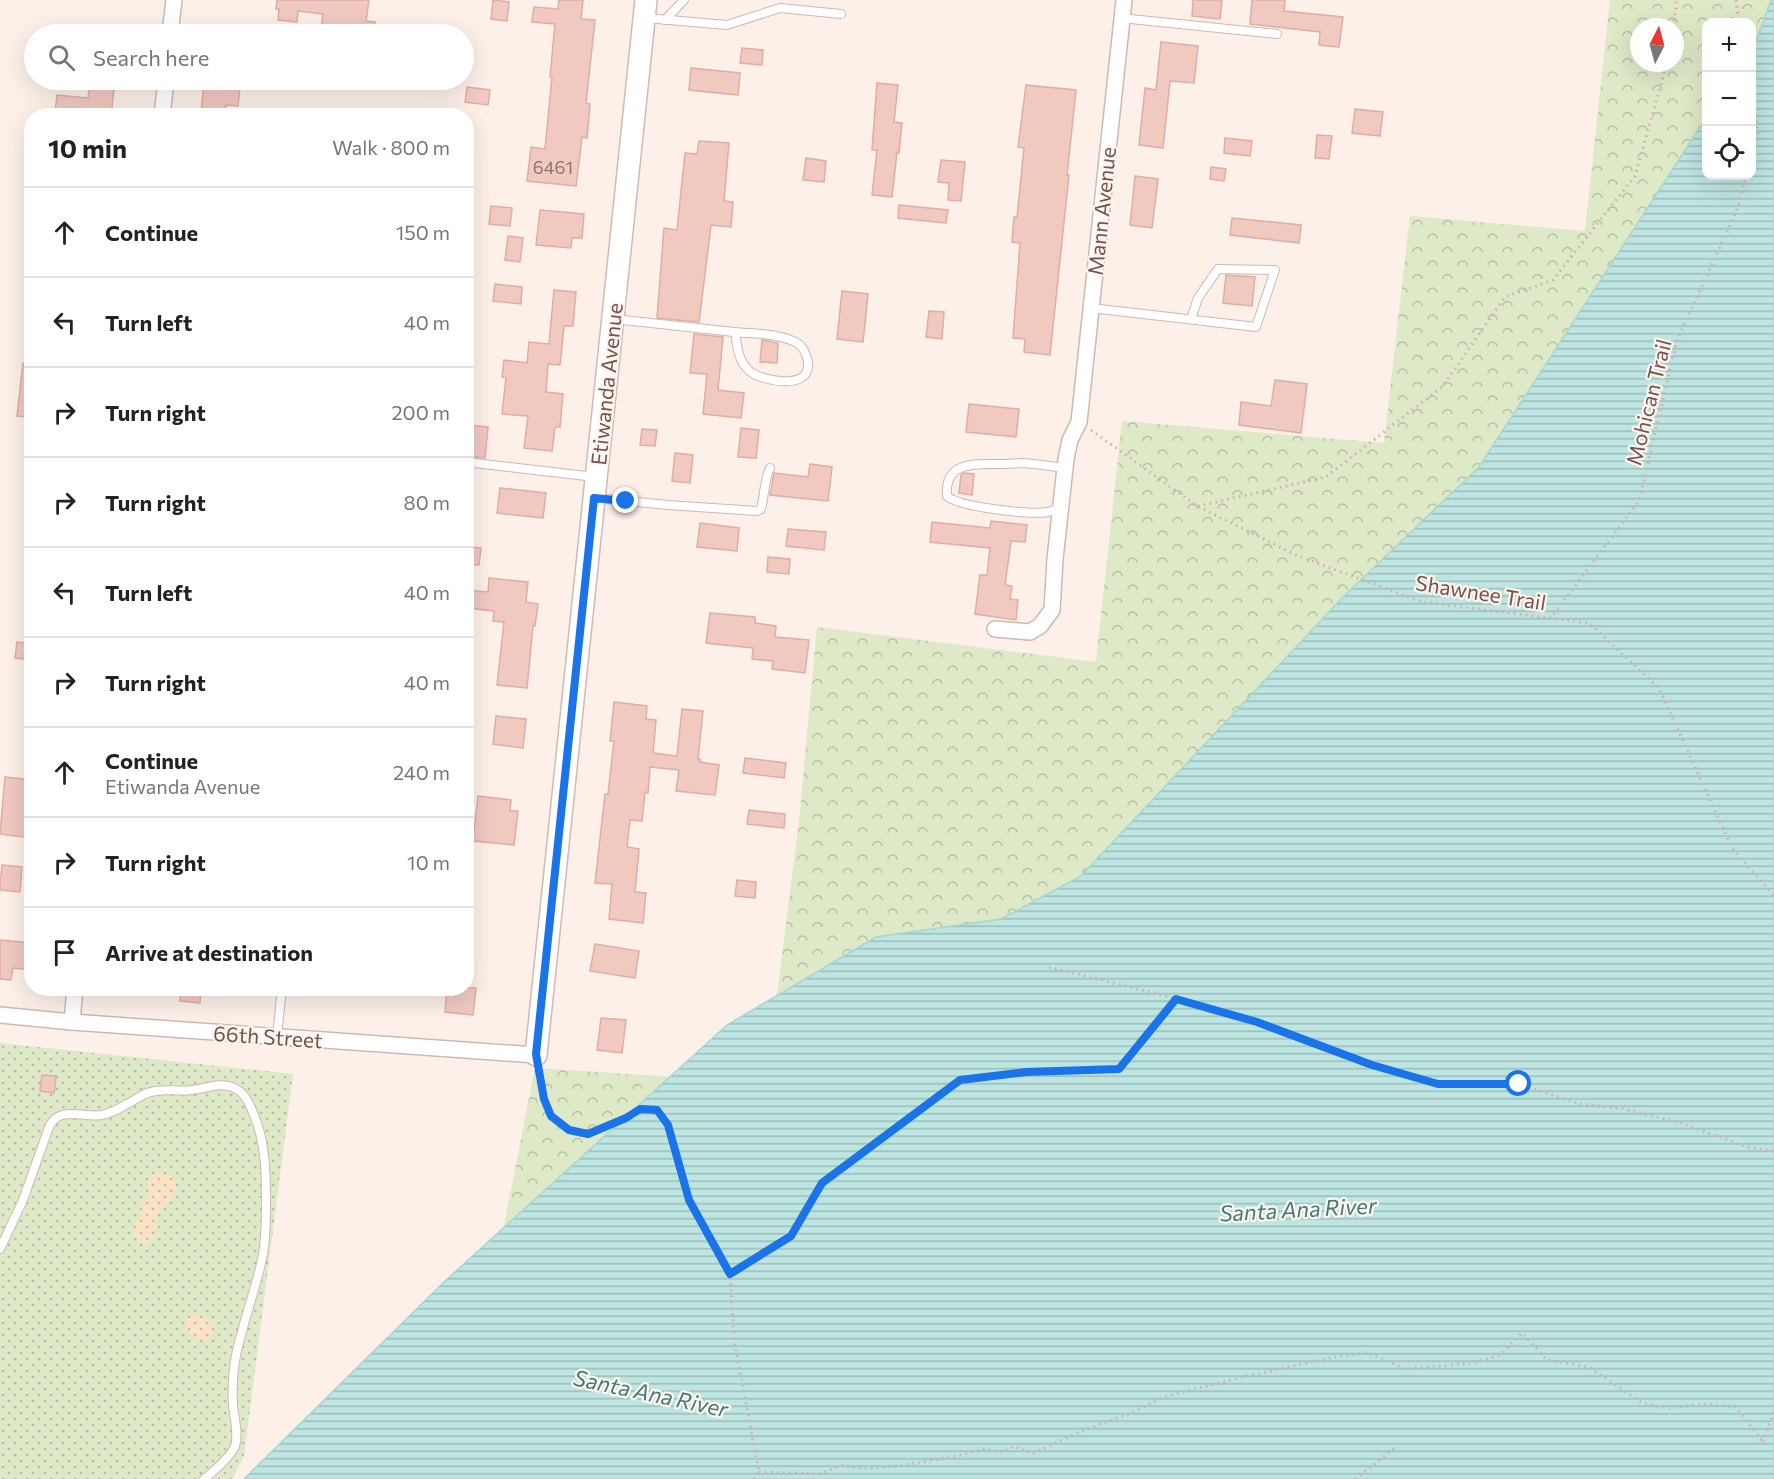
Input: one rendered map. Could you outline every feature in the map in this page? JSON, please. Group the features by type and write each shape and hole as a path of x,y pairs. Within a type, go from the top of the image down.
{"street":[{"path":"171,24 174,0"},
{"name":"Mann Avenue","path":"995,629 1030,632 1040,626 1052,610 1065,468 1070,440 1079,422 1124,0"},
{"name":"Etiwanda Avenue","path":"536,1054 613,319 652,12"},
{"path":"165,108 166,90"},
{"path":"72,1022 74,996"},
{"name":"66th Street","path":"0,1015 536,1054"}],"lane":[{"path":"652,12 684,0"},
{"path":"652,12 727,25 780,8 841,14"},
{"path":"1121,18 1277,34"},
{"path":"1091,308 1256,327 1275,270 1218,269 1198,298 1191,319"},
{"path":"613,319 735,332 780,337 799,344 806,354 808,368 804,377 792,382 766,378 752,373 741,362 735,332"},
{"path":"1061,507 1047,512 1025,512 965,504 952,501 947,496 946,487 951,476 960,468 977,463 1024,463 1065,468"},
{"path":"474,464 595,488 757,511 761,509 767,473 770,468"},
{"path":"278,1036 281,996"},
{"path":"0,1249 23,1200 51,1122 56,1118 70,1114 101,1115 112,1112 141,1095 154,1091 181,1091 223,1085 239,1091 246,1099 258,1127 265,1155 267,1177 265,1239 236,1357 232,1404 237,1433 235,1447 204,1479"}],"path":[{"path":"1674,18 1677,0"},
{"path":"1736,0 1738,18"},
{"path":"1197,506 1326,477 1443,386 1505,297 1553,280 1635,176 1664,72"},
{"path":"1756,121 1758,133 1756,141"},
{"name":"Mohican Trail","path":"1550,619 1639,501 1677,340 1737,210 1745,180"},
{"name":"Shawnee Trail","path":"1079,422 1197,506 1298,556 1422,602 1589,624 1659,688 1732,848 1774,895"},
{"path":"1049,967 1257,1022 1372,1065 1438,1084 1519,1084 1580,1104 1635,1112 1681,1123 1744,1146 1774,1151"},
{"path":"730,1274 791,1236 822,1183 960,1080 1026,1072 1119,1069 1176,999"},
{"path":"536,1054 544,1099 551,1116 569,1130 588,1134 626,1118 640,1109 657,1110 668,1125 689,1200 730,1274 734,1339 759,1472 754,1479"},
{"path":"759,1472 820,1473 841,1465 863,1468 898,1466 983,1449 1004,1452 1014,1446 1032,1454 1082,1431 1131,1413 1163,1397 1251,1375 1340,1356 1366,1353 1405,1369 1473,1363 1500,1355 1522,1332 1547,1360 1589,1367 1642,1403 1668,1408 1704,1404 1736,1407 1763,1442 1774,1411"},
{"path":"1355,1479 1396,1447"}],"green space":[{"name":"Santa Ana River","path":"1610,0 1774,0 1774,1479 454,1479 535,1068 766,1083 799,821 817,627 1096,662 1122,421 1384,443 1410,216 1585,231"},
{"path":"0,1043 293,1074 244,1456 232,1479 0,1479"}],"sand":[{"path":"167,1173 174,1178 176,1188 157,1215 154,1236 145,1245 138,1242 133,1230 147,1198 148,1179 150,1175"},
{"path":"190,1315 212,1323 213,1331 207,1340 199,1341 186,1329 185,1318"}],"water":[{"name":"Santa Ana River","path":"1771,0 1774,0 1774,1479 244,1479 445,1281 727,1025 876,937 1001,919 1081,876 1343,597 1479,467 1702,124 1702,180 1756,180 1756,42"}],"building":[{"path":"277,0 369,0 366,21 375,22 375,24 322,24 323,14 298,11 297,22 278,20 279,9 276,9"},
{"path":"493,0 509,2 507,21 491,19"},
{"path":"559,0 583,0 581,19 595,20 586,103 590,104 587,138 582,137 576,186 527,181 531,147 545,149 555,24 532,22 534,7 558,9"},
{"path":"1193,0 1222,0 1220,19 1192,16"},
{"path":"1252,0 1285,0 1284,11 1343,17 1339,47 1319,45 1320,32 1250,24"},
{"path":"1161,42 1198,46 1194,83 1170,81 1163,148 1139,145 1145,88 1156,90"},
{"path":"742,48 763,50 762,65 740,63"},
{"path":"691,68 740,73 738,95 689,90"},
{"path":"877,83 898,85 894,122 902,123 892,197 872,195 877,150 872,150"},
{"path":"1026,85 1076,90 1050,355 1024,352 1025,339 1013,338 1020,243 1012,242 1024,148 1018,147"},
{"path":"474,88 490,90 488,105 465,102 467,90 474,90"},
{"path":"89,90 114,90 112,108 55,108 57,95 88,98"},
{"path":"203,90 240,90 238,106 202,108"},
{"path":"1355,109 1383,112 1380,136 1352,133"},
{"path":"1317,135 1332,136 1329,159 1315,158"},
{"path":"1225,138 1252,141 1250,156 1224,153"},
{"path":"699,141 729,143 724,201 733,202 731,227 711,225 699,322 657,318 664,228 677,230 685,153 697,154"},
{"path":"806,158 826,161 824,182 803,180"},
{"path":"941,160 965,162 961,201 948,200 949,183 938,182"},
{"path":"1211,167 1226,169 1224,181 1210,179"},
{"path":"1135,176 1158,179 1152,228 1130,225"},
{"path":"899,205 948,210 946,223 898,218"},
{"path":"491,206 512,208 510,226 489,224"},
{"path":"540,210 584,214 582,238 572,238 571,248 536,245"},
{"path":"1232,218 1301,225 1299,243 1230,235"},
{"path":"508,236 523,238 520,262 505,260"},
{"path":"1226,275 1255,277 1252,306 1223,303"},
{"path":"495,284 522,287 521,304 493,301"},
{"path":"554,290 576,292 573,326 564,326 560,365 548,364 546,392 563,394 560,427 555,427 552,451 524,448 528,416 502,414 506,378 502,377 504,360 527,363 529,342 549,344"},
{"path":"842,291 868,294 863,342 837,339"},
{"path":"929,311 944,312 942,339 926,337"},
{"path":"694,334 723,337 718,390 744,393 741,418 703,414 707,374 690,373"},
{"path":"762,340 778,343 777,363 760,362"},
{"path":"23,363 24,363 24,416 17,416"},
{"path":"1275,380 1307,384 1301,433 1239,425 1241,402 1271,406"},
{"path":"969,404 1019,409 1016,437 966,432"},
{"path":"474,426 488,427 485,458 474,457"},
{"path":"741,428 759,430 756,458 738,457"},
{"path":"642,429 657,430 655,446 640,445"},
{"path":"675,453 693,455 690,483 672,481"},
{"path":"810,464 832,467 828,501 770,495 774,473 808,477"},
{"path":"963,473 974,474 972,495 959,493"},
{"path":"500,488 546,493 543,518 497,513"},
{"path":"991,521 1027,525 1025,542 1011,541 1005,585 1012,586 1010,599 1018,600 1016,620 975,614 980,575 987,575 990,548 930,542 932,522 990,528"},
{"path":"700,523 739,528 737,551 697,547"},
{"path":"788,529 826,532 824,550 786,546"},
{"path":"474,548 481,548 479,565 474,565"},
{"path":"768,557 790,559 789,574 767,572"},
{"path":"489,578 528,582 526,602 538,604 535,626 533,626 527,688 497,685 504,622 493,621 494,611 474,609 474,591 488,592"},
{"path":"710,613 755,617 755,623 776,626 775,637 809,640 805,673 772,669 773,661 752,659 753,648 706,643"},
{"path":"17,642 24,643 24,659 15,658"},
{"path":"614,702 647,706 646,719 656,720 653,753 677,756 682,709 703,711 698,759 700,762 719,765 715,795 676,791 679,770 650,767 648,793 645,792 642,821 630,820 627,847 639,849 635,892 646,893 643,923 609,919 612,884 595,883 605,794 608,794 614,741 610,741"},
{"path":"496,716 526,719 523,748 493,744"},
{"path":"745,758 786,763 784,778 743,773"},
{"path":"5,777 24,779 24,837 0,834"},
{"path":"478,796 511,800 510,811 518,811 514,845 474,841"},
{"path":"749,810 785,814 784,828 747,824"},
{"path":"2,865 22,867 20,892 0,890"},
{"path":"737,880 756,882 755,898 735,896"},
{"path":"0,940 24,942 24,969 13,968 11,980 0,979"},
{"path":"595,944 639,951 635,978 590,971"},
{"path":"474,988 476,988 473,1015 445,1012 446,996 474,996"},
{"path":"180,996 200,996 200,1003 180,1001"},
{"path":"601,1018 626,1020 622,1053 597,1050"},
{"path":"42,1075 56,1076 54,1093 40,1091"}],"route":[{"path":"626,501 594,498 536,1054 544,1099 551,1116 569,1130 588,1134 626,1118 640,1109 657,1110 668,1125 689,1200 730,1274 791,1236 822,1183 960,1080 1026,1072 1119,1069 1176,999 1257,1022 1372,1065 1438,1084 1519,1084"}]}
